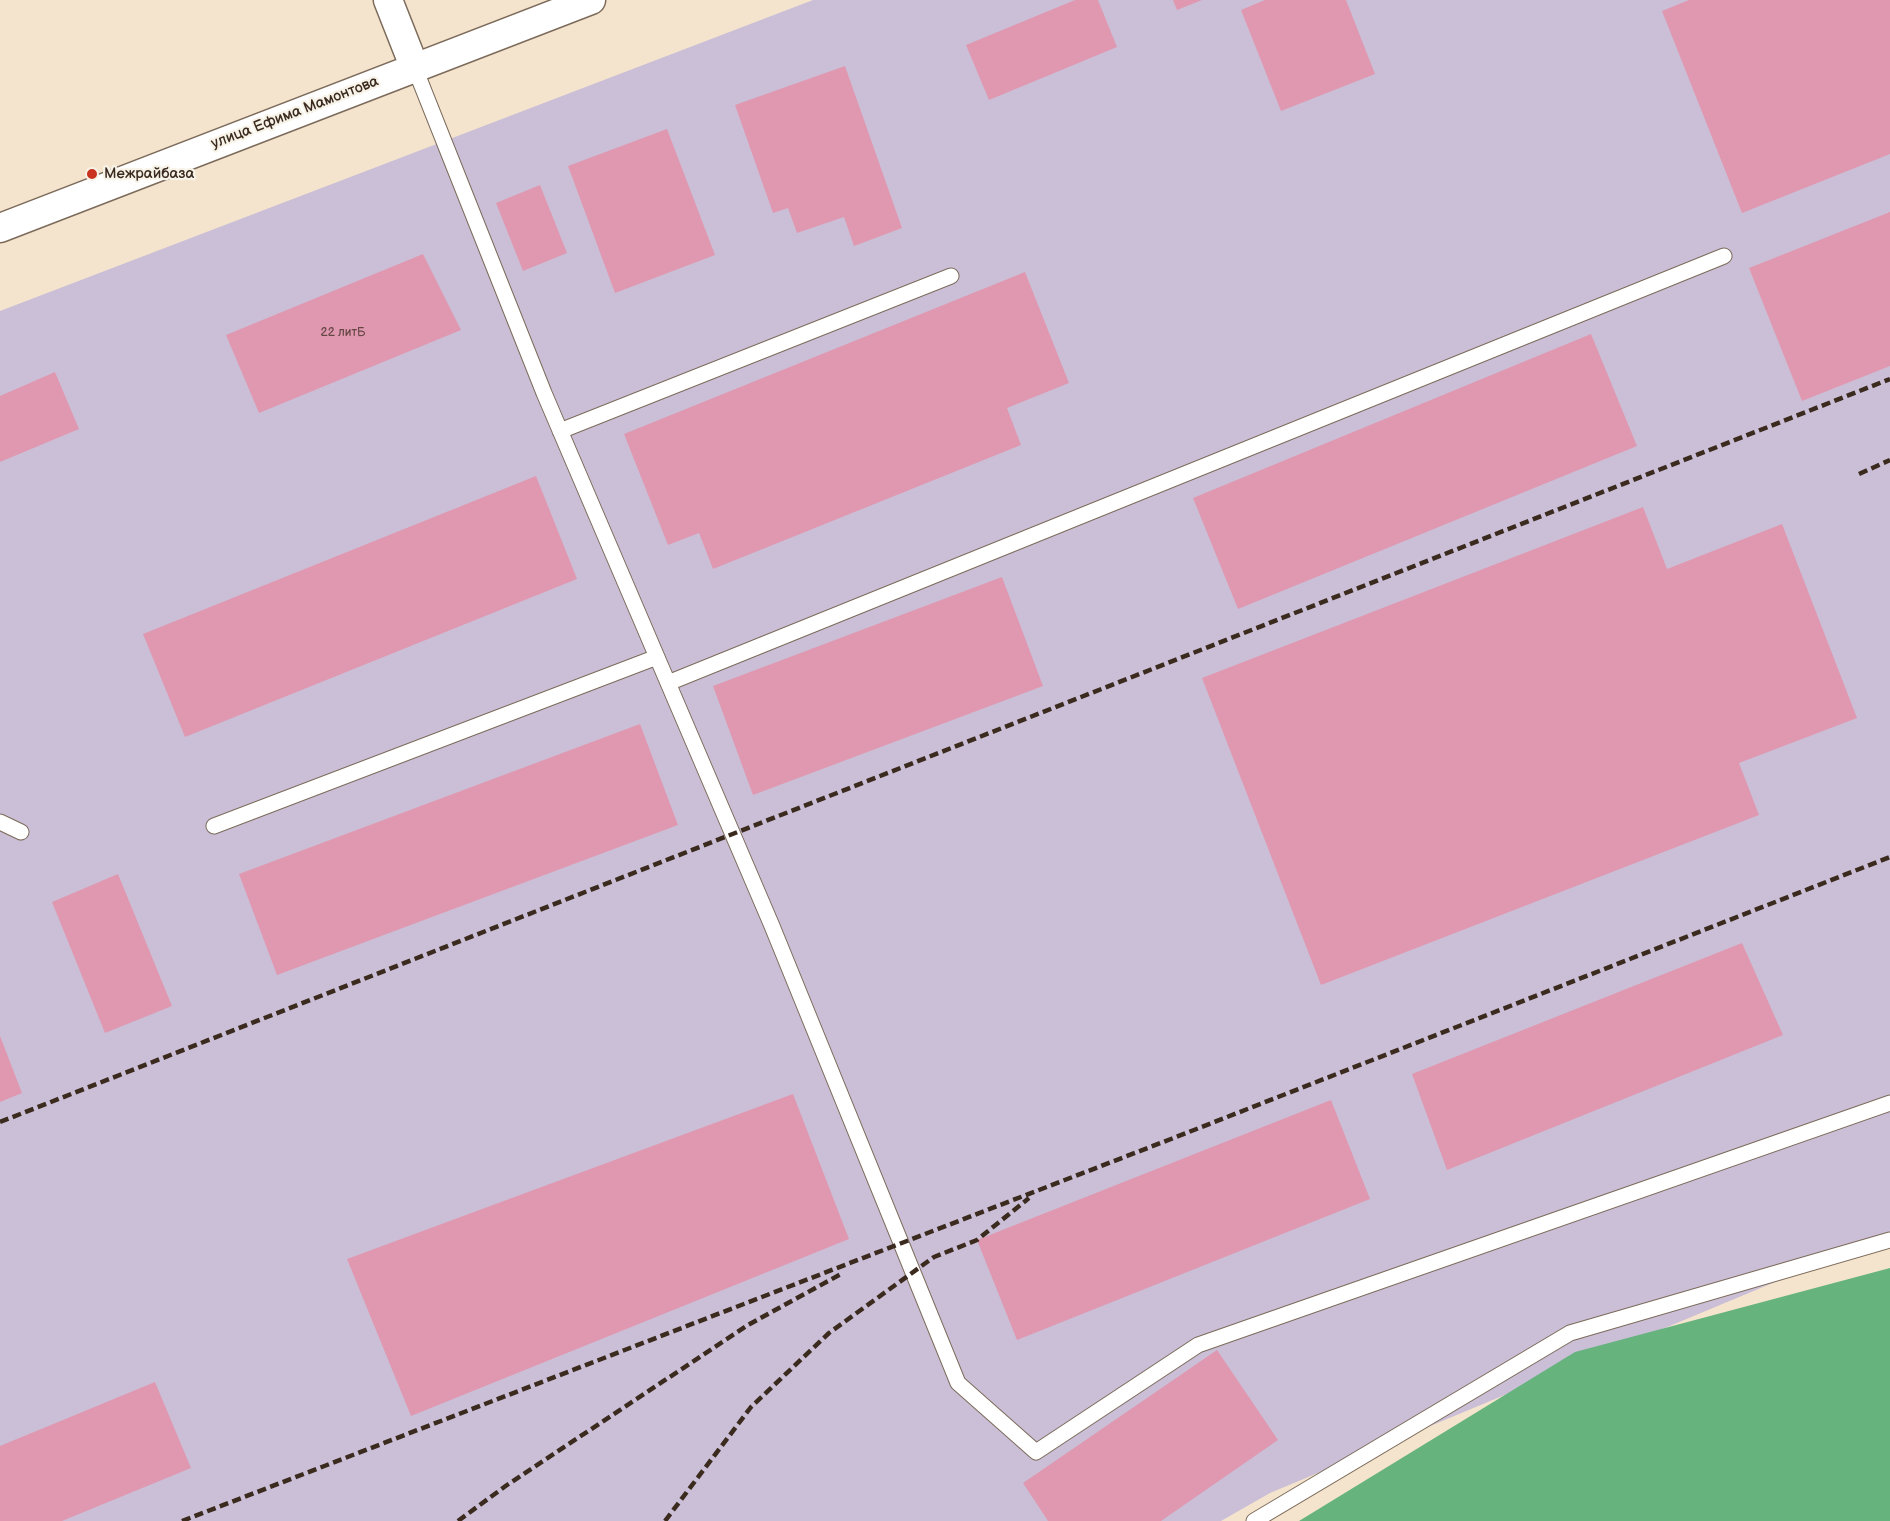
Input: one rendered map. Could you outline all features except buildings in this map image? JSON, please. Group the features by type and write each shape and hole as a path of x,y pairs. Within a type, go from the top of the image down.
{"street":[{"path":"388,0 414,66"},
{"name":"улица Ефима Мамонтова","path":"0,228 414,66 591,0"}],"lane":[{"path":"414,66 560,431 772,926 957,1383 1036,1452 1198,1345 1890,1103"},
{"path":"668,683 1725,256"},
{"path":"560,431 951,276"},
{"path":"214,826 657,657"},
{"path":"0,822 21,832"},
{"path":"1254,1521 1570,1333 1890,1240"}],"shaded area":[{"path":"813,0 1890,0 1890,1234 1270,1493 1221,1521 0,1521 0,311"}],"green space":[{"path":"1890,1268 1890,1521 1299,1521 1575,1352"}],"railway":[{"path":"0,1122 1890,379"},
{"path":"1859,474 1890,460"},
{"path":"182,1521 1171,1139 1890,857"},
{"path":"665,1521 751,1407 829,1333 934,1257 977,1240 1029,1198"},
{"path":"458,1521 507,1485 748,1325 841,1274"}],"place":[{"name":"Межрайбаза","path":"92,174"}]}
